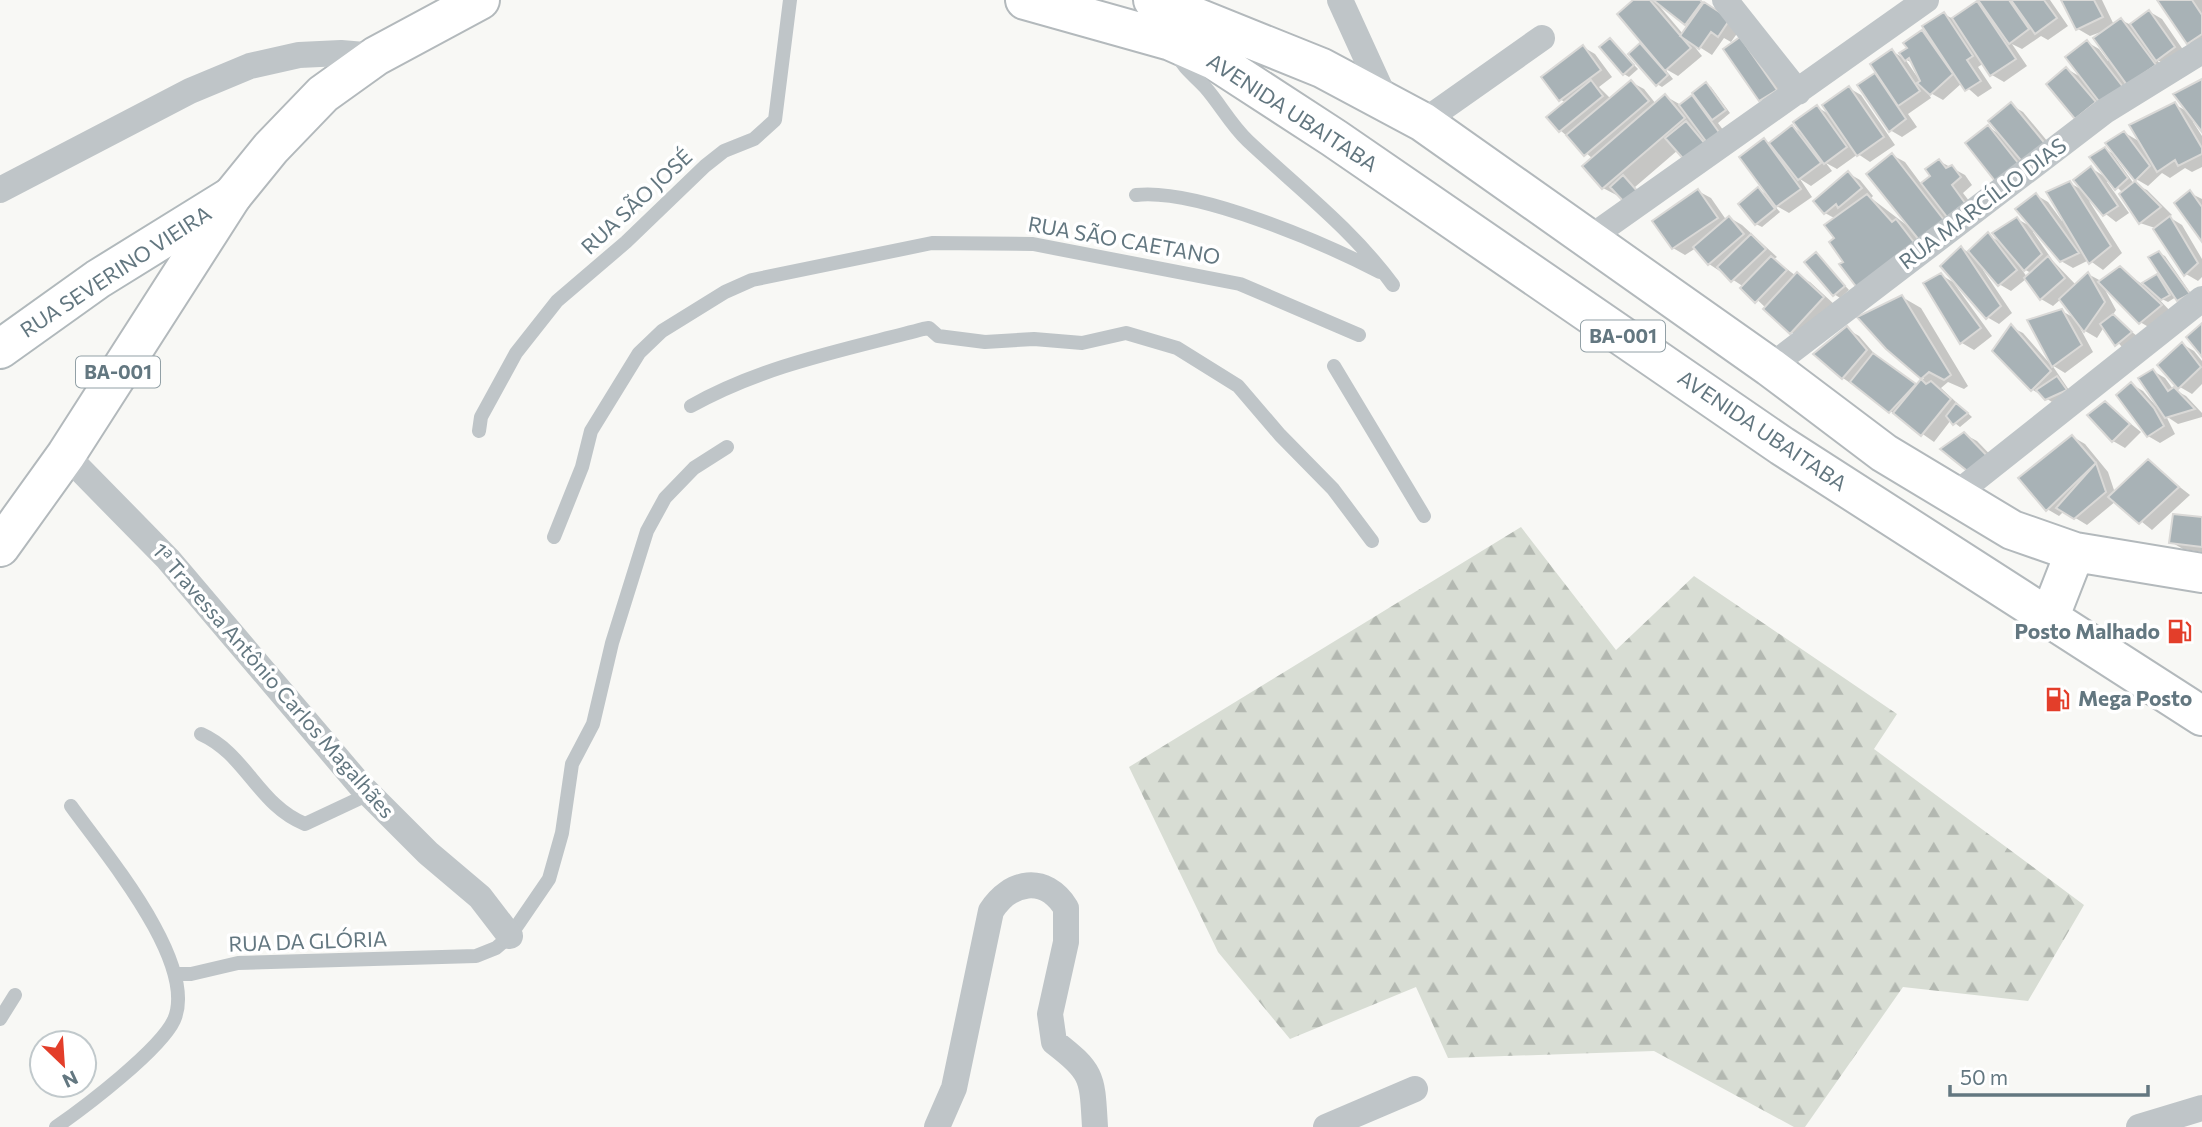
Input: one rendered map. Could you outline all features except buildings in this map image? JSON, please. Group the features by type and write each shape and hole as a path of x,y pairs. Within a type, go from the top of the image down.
{"main road":[{"name":"BA-001","path":"0,547 66,455 232,196 271,148 323,94 376,56 480,0"},
{"name":"AVENIDA UBAITABA","path":"1025,0 1171,41 1214,60 1334,138 1782,446 2202,716"},
{"name":"AVENIDA UBAITABA","path":"1153,0 1322,68 1423,122 1770,367 1884,453 1955,495"},
{"name":"RUA SEVERINO VIEIRA","path":"0,349 98,279 232,196"},
{"name":"BA-001","path":"1955,495 2012,530 2075,552 2202,573"},
{"path":"2050,616 2075,552"}],"street":[{"path":"1340,0 1386,101"},
{"path":"1725,0 1798,92"},
{"path":"1587,240 1926,0"},
{"path":"1423,122 1542,38"},
{"name":"RUA MARCÍLIO DIAS","path":"1770,367 2105,111 2202,51"},
{"path":"0,190 190,91 250,66 299,55 341,52 376,56"},
{"path":"1955,495 2202,299"},
{"name":"1ª Travessa Antônio Carlos Magalhães","path":"66,455 168,559 369,794 428,853 480,897 510,936"},
{"path":"937,1127 954,1088 991,911 1001,895 1021,886 1051,892 1066,908 1066,942 1050,1014 1054,1042 1088,1070 1093,1087 1095,1127"},
{"path":"1326,1127 1415,1089"},
{"path":"2139,1127 2202,1108"}],"lane":[{"name":"RUA SÃO JOSÉ","path":"480,431 481,417 516,353 557,302 626,242 705,166 724,151 754,139 775,120 790,0"},
{"path":"1136,195 1157,193 1235,211 1318,241 1389,280 1338,221 1248,140 1205,87 1182,64 1171,41"},
{"name":"RUA SÃO CAETANO","path":"554,537 582,467 591,431 639,353 662,331 724,292 752,280 932,243 1033,244 1240,284 1359,335"},
{"path":"691,406 718,391 788,364 929,328 938,336 985,342 1034,339 1083,343 1126,333 1177,348 1238,386 1280,435 1333,489 1372,541"},
{"path":"1334,366 1424,516"},
{"path":"510,936 549,879 562,833 572,764 593,724 612,643 647,531 665,498 694,468 727,447"},
{"path":"201,734 220,743 270,800 292,819 305,824 369,794"},
{"path":"56,1127 122,1076 170,1027 178,999 175,974 167,952 140,905 71,806"},
{"name":"RUA DA GLÓRIA","path":"175,974 191,974 238,963 476,956 496,948 510,936"},
{"path":"0,1019 15,995"}],"green space":[{"path":"1521,527 1616,650 1694,576 1897,714 1874,749 2084,905 2028,1001 1903,987 1805,1127 1794,1127 1654,1051 1448,1058 1416,987 1290,1039 1218,952 1129,767"}],"place":[{"name":"Posto Malhado","path":"2180,632"},
{"name":"Mega Posto","path":"2058,699"}]}
